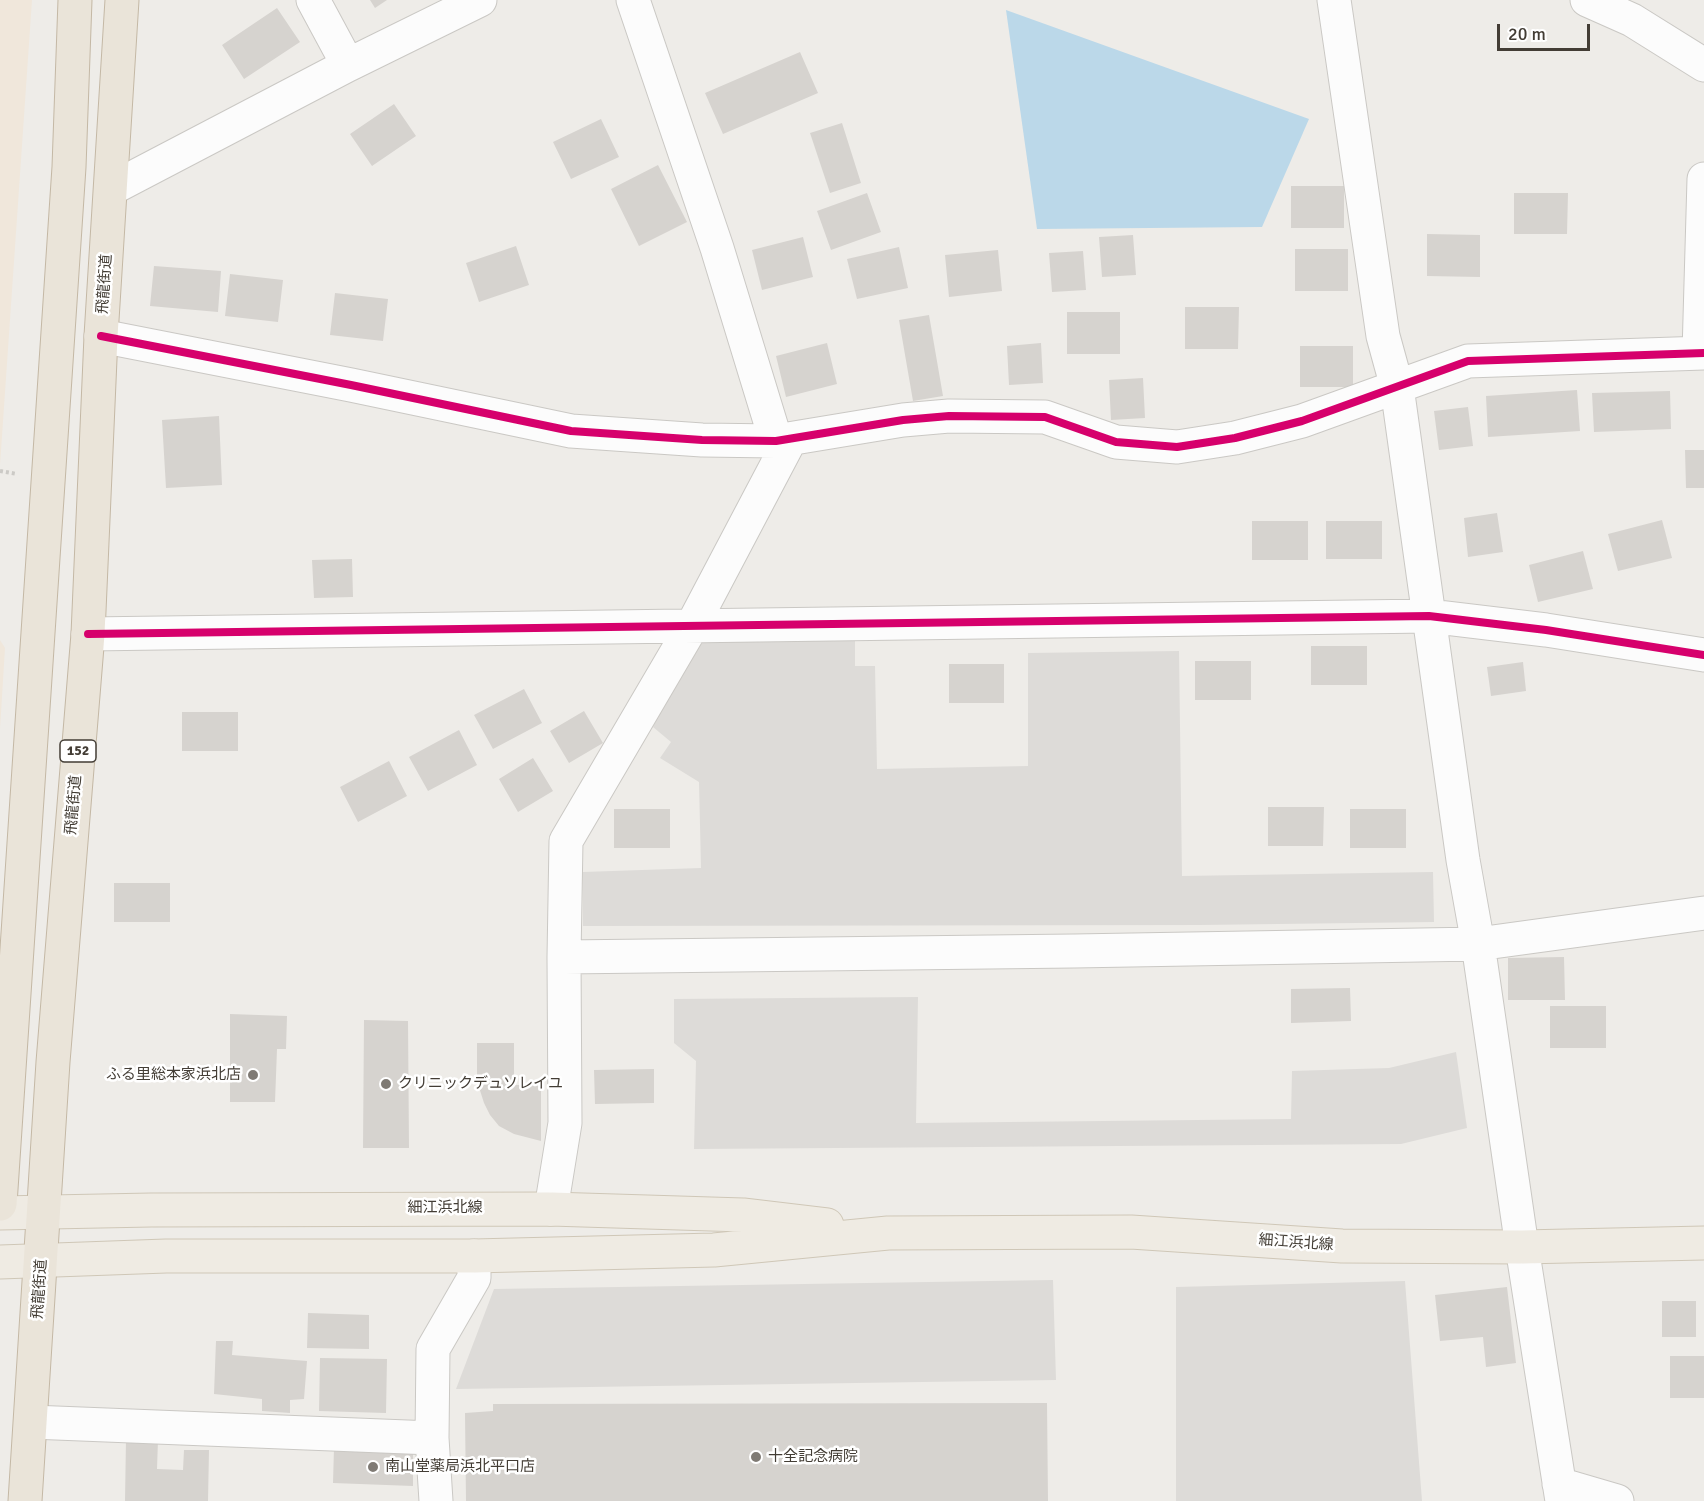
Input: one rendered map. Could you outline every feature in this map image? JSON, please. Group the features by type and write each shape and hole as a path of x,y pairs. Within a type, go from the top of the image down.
{"highway":[{"path":"0,1204 69,167 75,0"},
{"name":"飛龍街道","path":"25,1501 54,1050 88,634 101,336 122,0"}],"main road":[{"name":"細江浜北線","path":"0,1213 152,1210 551,1209 743,1215 888,1233"},
{"name":"細江浜北線","path":"0,1262 166,1256 474,1256 714,1250 888,1233 1131,1232 1342,1245 1522,1247 1704,1244"}],"street":[{"path":"313,0 348,65"},
{"path":"111,189 348,65 480,0"},
{"path":"551,1209 564,1123 566,841 692,626 783,440 633,0"},
{"path":"1334,0 1383,336 1397,387 1463,860 1478,944 1522,1247 1561,1492 1617,1501"},
{"path":"1587,0 1632,20 1704,65"},
{"path":"101,336 571,431 702,440 783,440 903,420 949,416 1045,417 1116,442 1177,447 1235,438 1302,421 1468,361 1702,353 1704,179"},
{"path":"88,634 1429,616 1546,630 1704,655"},
{"path":"564,957 1478,944 1704,913"},
{"path":"435,1501 432,1438 433,1349 474,1278 474,1256"},
{"path":"31,1422 432,1438"}],"path":[{"path":"0,471 17,474"}],"shaded area":[{"path":"0,0 32,0 0,465"},
{"path":"855,637 855,666 875,666 877,769 1028,766 1028,653 1179,651 1182,876 1433,872 1434,922 1200,925 583,926 583,872 701,868 699,782 660,758 671,742 653,727 695,638"},
{"path":"0,640 5,648 0,729"},
{"path":"918,997 916,1123 1291,1119 1292,1071 1389,1068 1456,1052 1467,1128 1401,1144 694,1149 696,1061 674,1043 674,999"},
{"path":"1053,1280 1056,1380 456,1389 494,1289"},
{"path":"1405,1281 1422,1501 1176,1501 1176,1287"}],"water":[{"path":"1006,10 1309,119 1262,227 1037,229"}],"building":[{"path":"370,0 387,0 375,8"},
{"path":"277,8 300,42 244,79 222,45"},
{"path":"800,52 818,93 723,134 705,93"},
{"path":"394,104 416,136 372,166 350,134"},
{"path":"601,119 619,157 571,179 553,142"},
{"path":"842,123 861,183 830,193 810,133"},
{"path":"658,165 687,222 639,246 611,189"},
{"path":"1291,186 1344,186 1344,228 1291,228"},
{"path":"867,193 881,232 831,250 817,211"},
{"path":"1514,193 1568,193 1567,234 1514,234"},
{"path":"1427,234 1480,235 1480,277 1427,276"},
{"path":"1133,235 1136,275 1102,277 1099,237"},
{"path":"803,237 813,277 762,290 752,250"},
{"path":"516,246 529,285 479,302 466,263"},
{"path":"899,247 908,288 857,299 847,259"},
{"path":"1295,249 1348,249 1348,291 1295,291"},
{"path":"998,250 1002,291 949,297 945,255"},
{"path":"1083,251 1086,290 1052,292 1049,253"},
{"path":"154,266 221,271 218,312 150,306"},
{"path":"230,274 283,280 278,322 225,316"},
{"path":"335,293 388,299 383,341 330,335"},
{"path":"1185,307 1239,307 1238,349 1185,349"},
{"path":"1067,312 1120,312 1120,354 1067,354"},
{"path":"929,315 943,396 913,401 899,320"},
{"path":"827,343 837,384 786,397 776,356"},
{"path":"1041,343 1043,383 1009,385 1007,346"},
{"path":"1300,346 1353,346 1353,387 1300,387"},
{"path":"1143,378 1145,418 1111,420 1109,380"},
{"path":"1577,390 1580,431 1488,437 1486,396"},
{"path":"1670,391 1671,429 1594,432 1592,393"},
{"path":"1468,407 1473,446 1439,450 1434,411"},
{"path":"219,416 222,485 166,488 162,420"},
{"path":"1685,450 1704,450 1704,488 1686,488"},
{"path":"1497,513 1503,552 1468,557 1464,518"},
{"path":"1662,520 1672,558 1618,571 1608,534"},
{"path":"1252,521 1308,521 1308,560 1252,560"},
{"path":"1326,521 1382,521 1382,559 1326,559"},
{"path":"1583,551 1593,589 1538,602 1529,565"},
{"path":"352,559 353,597 314,598 312,560"},
{"path":"1311,646 1367,646 1367,685 1311,685"},
{"path":"1195,661 1251,661 1251,700 1195,700"},
{"path":"1523,662 1526,691 1491,696 1487,667"},
{"path":"949,664 1004,664 1004,703 949,703"},
{"path":"524,689 542,723 493,749 474,715"},
{"path":"584,711 603,743 569,763 550,731"},
{"path":"182,712 238,712 238,751 182,751"},
{"path":"459,730 477,765 428,791 409,757"},
{"path":"533,758 553,791 518,812 499,779"},
{"path":"389,761 407,796 358,822 340,787"},
{"path":"1268,807 1324,807 1323,846 1268,846"},
{"path":"614,809 670,809 670,848 614,848"},
{"path":"1350,809 1406,809 1406,848 1350,848"},
{"path":"114,883 170,883 170,922 114,922"},
{"path":"1564,957 1565,1000 1508,1000 1508,958"},
{"path":"1350,988 1351,1021 1291,1023 1291,989"},
{"path":"1550,1006 1606,1006 1606,1048 1550,1048"},
{"name":"ふる里総本家浜北店","path":"230,1014 287,1016 286,1049 277,1049 275,1102 230,1102"},
{"name":"クリニックデュソレイユ","path":"364,1020 408,1021 409,1148 363,1148"},
{"path":"477,1043 514,1043 514,1085 541,1085 541,1141 514,1134 499,1126 490,1115 477,1081"},
{"path":"654,1069 654,1103 595,1104 594,1070"},
{"path":"1507,1287 1516,1363 1486,1367 1483,1337 1440,1341 1435,1295"},
{"path":"1662,1301 1696,1301 1696,1337 1662,1337"},
{"path":"308,1313 369,1315 369,1349 307,1348"},
{"path":"216,1341 233,1341 232,1355 307,1361 304,1399 290,1400 290,1413 262,1411 262,1399 214,1394"},
{"path":"1670,1356 1704,1356 1704,1398 1670,1398"},
{"path":"320,1358 387,1359 386,1413 319,1411"},
{"name":"十全記念病院","path":"1047,1403 1048,1501 466,1501 465,1413 493,1411 493,1404"},
{"path":"126,1439 158,1440 157,1469 183,1470 184,1450 209,1450 208,1501 125,1501"},
{"name":"南山堂薬局浜北平口店","path":"334,1448 413,1451 413,1486 333,1483"}],"cycle path":[{"path":"101,336 571,431 702,440 776,441 903,420 949,416 1045,417 1116,442 1177,447 1235,438 1302,421 1468,361 1704,353"},
{"path":"88,634 1429,616 1546,630 1704,655"}],"place":[{"name":"ふる里総本家浜北店","path":"253,1075"},
{"name":"クリニックデュソレイユ","path":"386,1084"},
{"name":"十全記念病院","path":"756,1457"},
{"name":"南山堂薬局浜北平口店","path":"373,1467"}]}
